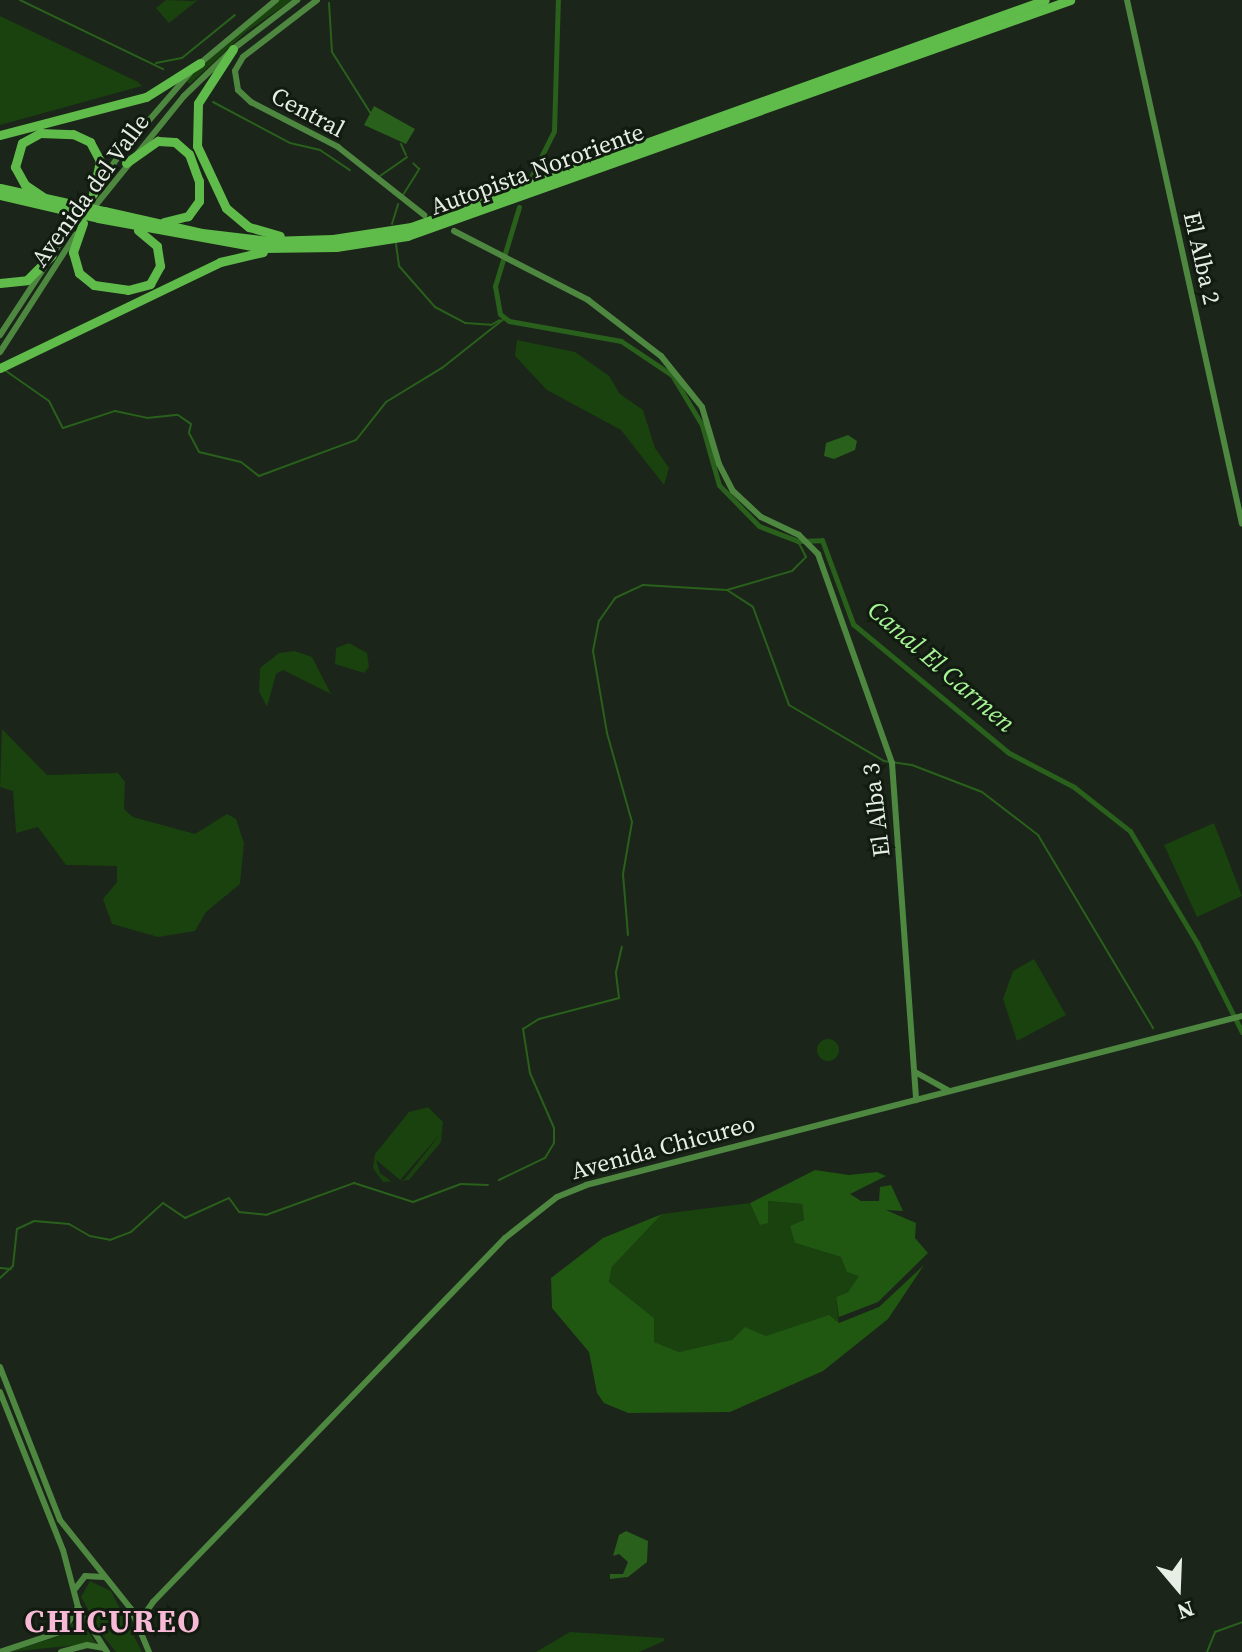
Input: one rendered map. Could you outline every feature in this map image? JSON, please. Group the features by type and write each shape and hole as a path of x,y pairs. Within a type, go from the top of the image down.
{"highway":[{"name":"Autopista Nororiente","path":"0,195 232,238 307,241 385,233 454,215 1045,0"},
{"name":"Autopista Nororiente","path":"101,215 128,225 233,245 286,249 364,243 442,226 926,47 1070,0"},
{"path":"233,49 207,84 197,110 196,140 207,173 222,203 243,223 307,241"},
{"path":"0,135 146,97 200,63"},
{"path":"47,203 25,185 15,167 19,147 40,133 73,134 93,145 100,167 93,194"},
{"path":"126,163 162,140 180,145 192,160 200,189 195,208 178,220 148,221"},
{"name":"Autopista Nororiente","path":"0,188 47,203"},
{"path":"0,205 47,203"},
{"path":"83,223 73,252 79,273 94,285 133,290 153,281 161,259 152,240 128,225"},
{"path":"0,368 220,262 286,249"},
{"path":"0,283 27,280 52,255"}],"main road":[{"name":"Avenida del Valle","path":"0,335 133,137 200,63 276,0"},
{"name":"Avenida del Valle","path":"0,352 83,223 126,163 233,49 297,0"},
{"name":"Central","path":"317,0 243,57 235,71 238,90 248,100 338,147 424,215"},
{"name":"El Alba 2","path":"1127,0 1242,524"},
{"name":"El Alba 3","path":"454,231 505,255 601,309 661,356 702,407 733,491 761,517 811,544 892,761 916,1100"},
{"name":"Avenida Chicureo","path":"142,1632 143,1616 153,1602 505,1238 548,1202 586,1185 1238,1017"},
{"path":"915,1072 949,1091"},
{"path":"915,1083 923,1079"},
{"path":"0,1367 60,1520 128,1605 149,1651"},
{"path":"0,1392 78,1607 105,1650"},
{"path":"74,1592 85,1576 107,1579"},
{"path":"128,1605 153,1602"},
{"path":"0,1652 63,1631 78,1607"},
{"path":"61,1652 87,1645 105,1650"}],"shaded area":[{"path":"166,0 198,0 169,23 156,8"},
{"path":"280,0 292,0 246,32 190,84 185,80"},
{"path":"0,16 138,82 142,86 0,125"},
{"path":"374,106 415,129 406,144 364,125"},
{"path":"517,340 575,352 609,376 620,394 643,410 655,448 669,468 664,485 621,430 547,390 515,356"},
{"path":"848,435 857,441 855,450 834,459 824,456 826,443"},
{"path":"349,643 367,653 369,667 364,673 335,664 336,648"},
{"path":"295,651 312,657 331,694 283,670 276,674 267,707 259,691 260,668 279,653"},
{"path":"2,729 47,775 118,773 125,782 124,809 133,817 195,834 227,814 236,819 244,843 240,884 206,912 195,931 158,937 112,924 103,899 117,882 117,866 66,865 38,827 16,833 13,791 0,787"},
{"path":"1214,823 1242,896 1197,917 1164,845"},
{"path":"1034,959 1066,1015 1017,1041 1003,999 1013,971"},
{"path":"828,1039 836,1042 839,1050 836,1058 828,1061 820,1058 817,1050 820,1042"},
{"path":"428,1107 443,1122 441,1142 409,1180 400,1181 405,1179 441,1133 400,1180 376,1160 380,1173 396,1181 383,1182 373,1168 375,1154 409,1112"},
{"path":"815,1170 849,1175 877,1172 886,1176 850,1194 861,1201 879,1201 880,1187 891,1185 903,1211 886,1210 916,1223 915,1238 928,1253 878,1302 839,1317 836,1297 848,1292 859,1276 847,1272 841,1257 795,1243 790,1226 804,1220 802,1204 768,1201 768,1223 760,1225 750,1203"},
{"path":"767,1201 802,1204 804,1220 795,1243 841,1257 860,1276 848,1292 836,1297 839,1323 679,1352 653,1342 654,1318 609,1282 612,1267 662,1214 750,1203 761,1225"},
{"path":"662,1214 612,1267 609,1282 654,1318 654,1342 679,1352 732,1340 745,1327 766,1336 829,1315 839,1323 879,1307 924,1265 888,1319 823,1371 730,1412 628,1413 604,1403 597,1393 589,1352 552,1308 551,1278 603,1238"},
{"path":"626,1531 648,1541 647,1562 628,1577 610,1579 610,1574 623,1574 628,1562 619,1554 613,1556 619,1535"},
{"path":"90,1581 111,1591 142,1652 116,1652 103,1636 81,1597"},
{"path":"78,1617 96,1643 9,1652 63,1635"},
{"path":"570,1632 664,1638 664,1641 639,1652 536,1652"}],"waterway":[{"path":"20,0 163,69"},
{"name":"Canal El Carmen","path":"531,177 554,131 558,0"},
{"path":"329,3 332,52 371,114"},
{"path":"156,63 182,58 235,15"},
{"path":"213,102 290,143 320,150 350,170"},
{"path":"401,144 406,155"},
{"path":"380,176 407,157"},
{"path":"403,195 419,169 413,163"},
{"path":"392,224 398,204"},
{"name":"Canal El Carmen","path":"519,207 495,286 500,314 509,321 621,341 672,375 702,425 719,485 759,526 798,541 822,540 853,624 1009,753 1074,787 1130,831 1197,943 1242,1032"},
{"path":"396,244 399,266 435,307 465,323 491,325 500,320"},
{"path":"6,371 49,401 63,428 115,411 147,418 178,415 191,424 189,433 199,452 241,462 259,476 356,440 386,402 442,368 505,318"},
{"path":"628,935 623,874 632,822 607,733 593,651 599,621 615,598 643,585 727,590 792,571 806,557 798,541"},
{"path":"727,590 753,607 789,705 884,761 912,765 982,792 1038,835 1153,1028"},
{"path":"499,1180 545,1158 554,1143 554,1128 530,1073 523,1029 539,1019 619,998 616,972 622,947"},
{"path":"0,1278 13,1266 17,1229 34,1221 69,1224 90,1236 110,1240 131,1232 163,1203 185,1218 229,1198 239,1212 266,1215 354,1183 413,1202 461,1184 488,1185"},
{"path":"0,1268 11,1269"},
{"path":"1207,1652 1215,1632 1242,1622"}],"district":[{"name":"CHICUREO","path":"113,1621"}]}
